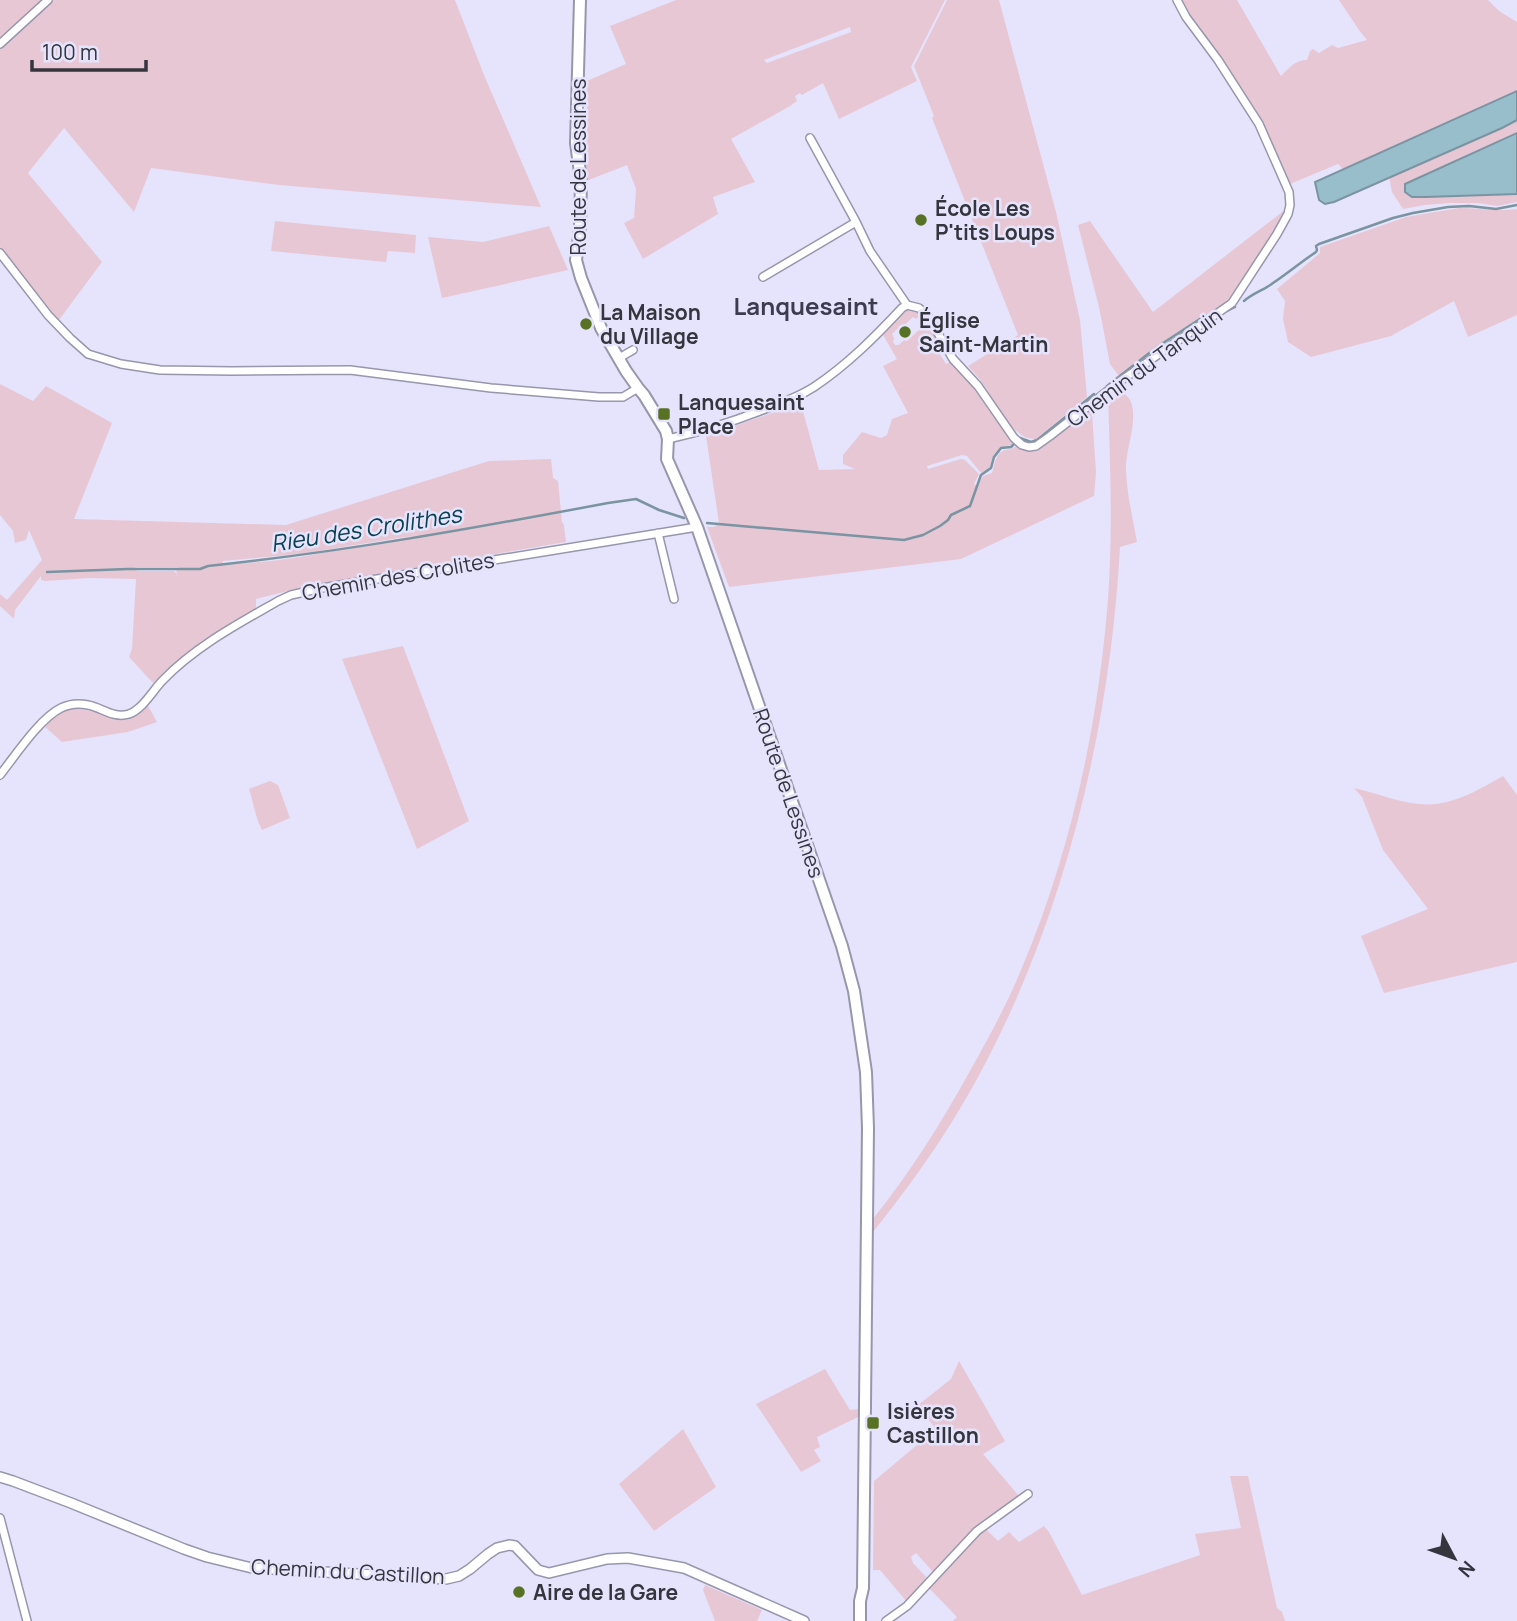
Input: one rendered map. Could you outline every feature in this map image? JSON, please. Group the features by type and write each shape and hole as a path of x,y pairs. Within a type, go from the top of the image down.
{"main road":[{"name":"Route de Lessines","path":"580,0 576,143 581,180 576,260 580,278 601,328 666,431 667,460 697,527 842,946 854,991 866,1072 868,1128 863,1588 860,1621"}],"street":[{"path":"0,44 48,0"},
{"name":"Chemin du Tanquin","path":"907,305 919,307 928,316 953,359 978,386 1014,438 1029,447 1036,446 1051,436 1119,382 1232,303 1288,214 1289,192 1259,124 1177,0"},
{"path":"668,439 724,424 790,400 813,387 864,347 907,305 870,251 810,138"},
{"path":"763,277 856,222"},
{"path":"0,253 39,305 70,338 88,354 121,364 160,370 350,370 491,388 598,397 623,397 638,388"},
{"path":"619,358 633,350"},
{"name":"Chemin des Crolites","path":"0,775 54,712 75,704 89,705 115,714 129,714 202,646 291,595 697,527"},
{"path":"658,533 674,599"},
{"name":"Chemin du Castillon","path":"0,1478 48,1494 184,1549 252,1568 446,1580 459,1576 497,1548 509,1545 515,1546 538,1570 549,1573 607,1559 628,1558 684,1568 804,1621"},
{"path":"886,1621 907,1606 977,1531 1028,1494"},
{"path":"0,1518 27,1621"}],"shaded area":[{"path":"0,0 43,0 0,39"},
{"path":"52,0 455,0 541,207 279,185 151,168 134,212 64,128 28,173 102,262 59,320 0,247 0,47"},
{"path":"676,0 945,0 911,67 917,81 839,119 823,83 795,96 797,101 790,106 731,139 755,182 713,197 718,214 643,259 624,223 634,218 636,189 627,165 586,181 587,81 626,64 610,26","holes":["850,27 851,32 767,63 764,60"]},
{"path":"947,0 999,0 1056,212 1080,320 1087,397 1036,439 1028,438 1012,427 968,366 1018,335 914,66"},
{"path":"1180,0 1237,0 1281,76 1296,63 1307,60 1313,49 1319,53 1332,45 1338,48 1367,40 1339,0 1488,0 1499,11 1517,22 1517,91 1343,169 1338,164 1290,184 1254,107"},
{"path":"1517,120 1517,133 1406,184 1472,196 1517,194 1517,202 1497,206 1450,203 1403,209 1392,192 1389,177"},
{"path":"1459,208 1517,209 1517,315 1468,337 1454,301 1391,336 1311,357 1288,342 1283,319 1285,301 1277,289 1320,253 1320,247 1406,217"},
{"path":"1286,209 1283,218 1226,303 1176,333 1119,376 1110,364 1078,225 1090,221 1153,312"},
{"path":"275,221 416,235 415,253 388,251 386,262 271,251"},
{"path":"549,226 568,270 442,298 428,237 483,242"},
{"path":"910,308 921,314 941,347 938,351 946,364 950,362 972,386 1013,444 996,452 989,470 981,473 967,456 962,455 927,466 928,469 965,460 979,474 974,484 978,486 983,476 992,473 1001,452 1016,446 1029,452 1037,451 1088,410 1092,412 1096,472 1094,496 961,559 729,587 707,527 714,527 719,523 706,436 789,407 800,400 819,470 855,469 843,464 843,455 862,432 881,438 887,435 892,419 908,413 883,366 897,359 883,335 899,316","holes":["913,317 919,317 922,327 907,341 895,345 892,334"]},
{"path":"0,384 33,401 46,386 112,423 74,519 286,525 489,461 551,459 553,478 558,481 566,542 307,586 256,599 256,609 189,652 153,683 129,657 132,649 136,579 45,581 41,580 41,576 15,610 14,619 0,606 0,594 7,600 42,560 29,530 26,540 15,543 13,531 0,515","holes":["418,535 300,557 222,565 223,561 299,554","135,567 179,567 176,572 178,576 174,571 137,571"]},
{"path":"1112,390 1125,394 1132,405 1133,421 1126,471 1137,542 1120,547 1105,691 1074,836 1026,977 996,1043 941,1139 873,1232 872,1220 937,1128 1004,1008 1039,925 1068,834 1080,788 1097,694 1108,599 1111,496 1108,393"},
{"path":"403,646 469,821 417,849 342,659"},
{"path":"147,704 157,722 128,732 62,742 45,727 65,711 72,709 125,720"},
{"path":"1503,776 1517,795 1517,962 1384,993 1361,936 1428,909 1383,850 1362,797 1354,788 1405,802 1436,804 1462,797"},
{"path":"270,781 278,785 290,818 262,830 249,789"},
{"path":"959,1361 1005,1441 983,1454 1020,1497 975,1527 934,1573 916,1553 911,1557 928,1579 907,1602 880,1570 873,1570 874,1481 936,1429 917,1406 951,1379"},
{"path":"825,1369 850,1410 858,1409 858,1417 817,1437 820,1447 814,1450 821,1461 801,1472 756,1404"},
{"path":"683,1429 716,1487 654,1531 619,1484"},
{"path":"1230,1476 1248,1476 1277,1608 1282,1612 1285,1621 953,1621 957,1617 928,1587 985,1528 998,1541 1009,1532 1019,1542 1044,1526 1082,1595 1200,1555 1195,1534 1241,1528"},
{"path":"705,1585 762,1610 757,1621 715,1621 703,1590"}],"water":[{"path":"1517,91 1517,120 1334,202 1325,204 1319,200 1315,182"},
{"path":"1517,133 1517,194 1412,197 1405,192 1405,184"}],"waterway":[{"name":"Rieu des Crolithes","path":"1244,301 1316,252 1316,246 1319,244 1413,213 1448,207 1496,209 1517,205"},
{"name":"Rieu des Crolithes","path":"1227,311 1235,307"},
{"name":"Rieu des Crolithes","path":"1107,386 1157,347 1206,315"},
{"name":"Rieu des Crolithes","path":"1020,438 1031,442 1037,440 1094,394"},
{"name":"Rieu des Crolithes","path":"707,523 904,540 923,535 940,526 951,515 970,506 981,475 991,468 994,457 1001,448 1011,447 1015,443"},
{"name":"Rieu des Crolithes","path":"47,572 200,569 408,539 636,499 684,518"}],"place":[{"name":"École Les P'tits Loups","path":"921,220"},
{"name":"La Maison du Village","path":"586,324"},
{"name":"Église Saint-Martin","path":"905,332"},
{"name":"Lanquesaint Place","path":"664,414"},
{"name":"Isières Castillon","path":"873,1423"},
{"name":"Aire de la Gare","path":"519,1592"}],"district":[{"name":"Lanquesaint","path":"806,305"}]}
